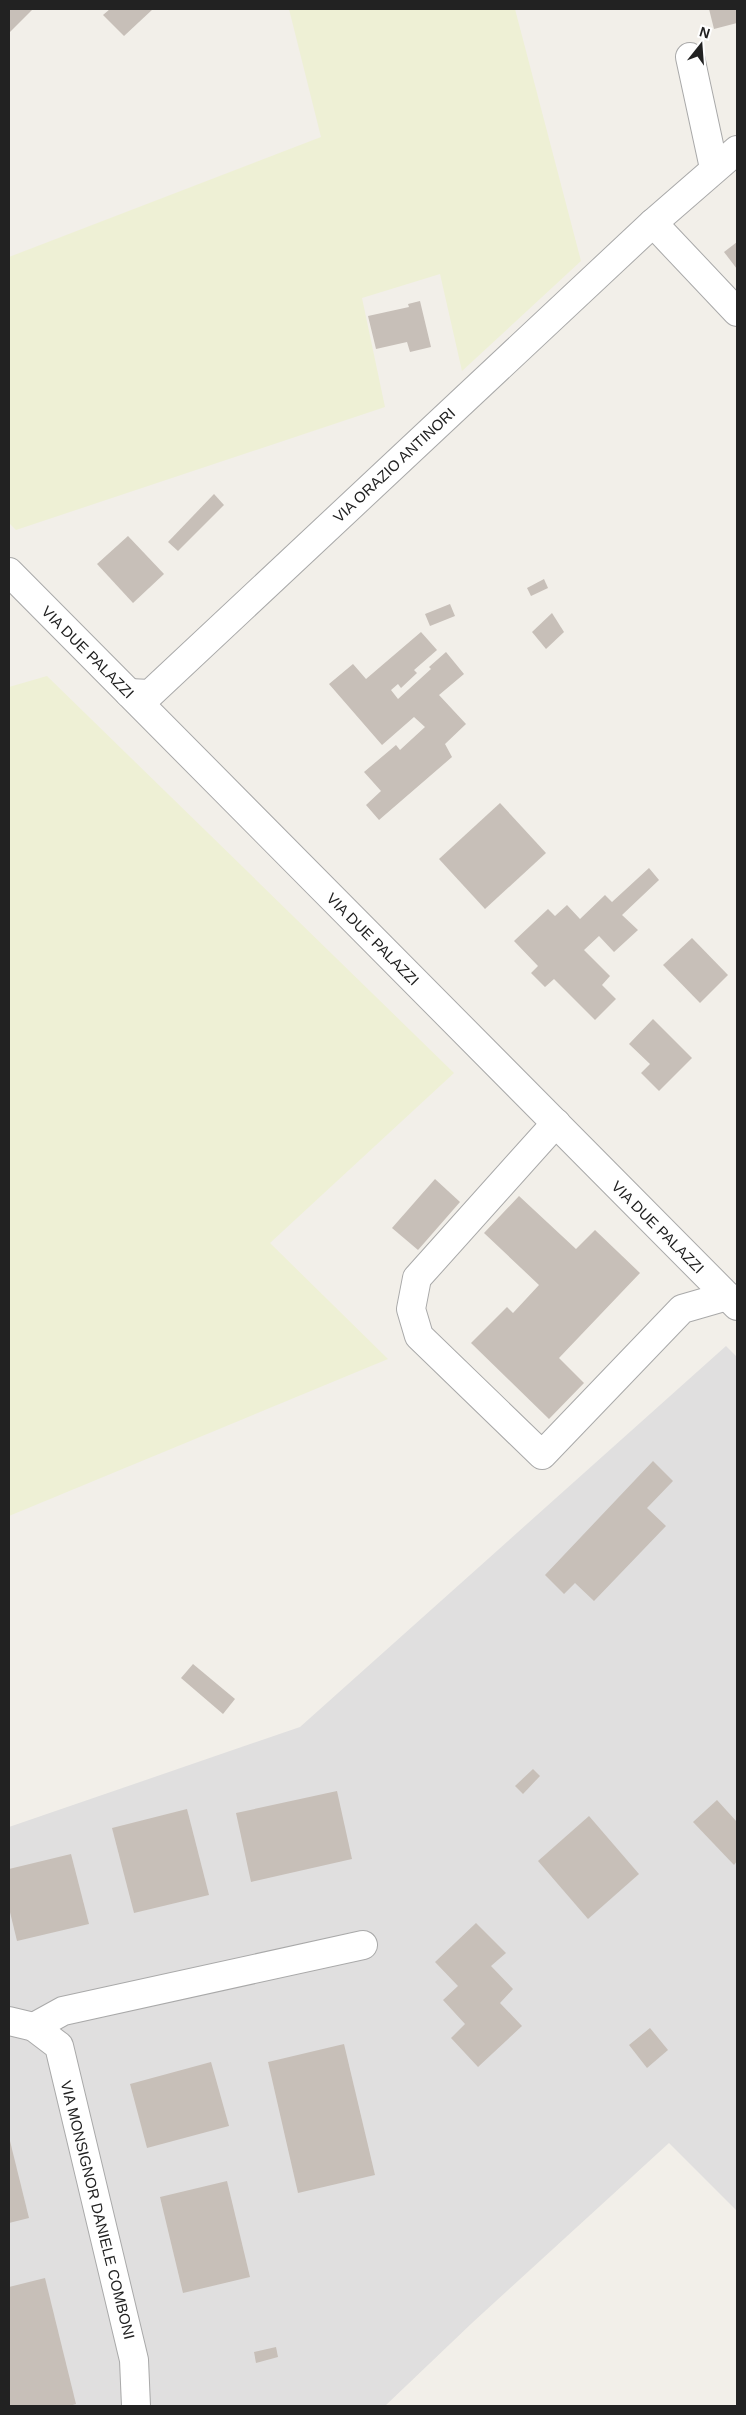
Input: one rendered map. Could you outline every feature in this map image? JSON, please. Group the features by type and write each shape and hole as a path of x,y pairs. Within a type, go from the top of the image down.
{"street":[{"path":"690,57 714,168"},
{"name":"VIA ORAZIO ANTINORI","path":"129,693 150,694 653,223 714,168 737,150"},
{"path":"653,223 737,312"},
{"name":"VIA DUE PALAZZI","path":"9,572 732,1301"},
{"path":"556,1124 417,1278 411,1309 419,1336 542,1456 682,1309 732,1301"},
{"name":"VIA MONSIGNOR DANIELE COMBONI","path":"21,2024 63,2010 363,1945"},
{"name":"VIA MONSIGNOR DANIELE COMBONI","path":"21,2024 59,2046 134,2360 136,2406"}],"shaded area":[{"path":"726,1346 737,1357 737,2211 669,2143 472,2323 385,2406 9,2406 9,1827 300,1727"}],"green space":[{"path":"289,9 515,9 581,261 462,371 440,274 362,298 385,407 16,530 9,523 9,257 321,137"},
{"path":"47,676 454,1073 270,1243 388,1359 9,1516 9,687"}],"building":[{"path":"9,9 33,9 9,33"},
{"path":"110,9 153,9 124,36 103,15"},
{"path":"709,9 737,9 737,23 714,29"},
{"path":"737,242 737,269 724,252"},
{"path":"420,301 431,347 410,352 407,342 376,349 368,316 409,307 408,304"},
{"path":"214,494 224,505 178,551 168,542"},
{"path":"128,536 164,574 133,603 97,564"},
{"path":"544,579 548,588 531,596 527,588"},
{"path":"450,604 455,616 430,626 425,614"},
{"path":"552,613 564,632 546,649 532,632"},
{"path":"421,632 437,650 414,670 417,673 401,688 398,684 391,690 398,699 431,669 429,667 446,652 464,674 439,695 466,724 445,744 452,757 379,820 366,805 381,791 364,772 396,745 400,750 425,727 414,717 382,745 329,684 353,664 366,679"},
{"path":"500,803 546,853 485,909 439,859"},
{"path":"649,868 659,880 622,915 638,930 614,952 599,936 584,950 610,976 602,985 616,999 595,1020 554,979 545,987 531,973 538,966 514,941 548,909 555,916 567,905 580,919 605,895 612,902"},
{"path":"692,938 728,975 700,1003 663,965"},
{"path":"653,1019 692,1058 659,1091 641,1073 650,1064 629,1044"},
{"path":"435,1179 460,1202 418,1250 392,1228"},
{"path":"519,1196 576,1249 595,1230 640,1273 559,1358 584,1383 549,1419 471,1343 507,1307 513,1313 539,1285 484,1233"},
{"path":"653,1461 673,1481 647,1508 666,1526 594,1601 575,1583 564,1594 545,1575"},
{"path":"193,1664 235,1699 223,1714 181,1678"},
{"path":"533,1769 540,1776 523,1794 515,1786"},
{"path":"337,1791 352,1859 251,1882 236,1813"},
{"path":"717,1800 737,1822 737,1861 734,1865 693,1822"},
{"path":"187,1809 209,1895 134,1913 112,1828"},
{"path":"589,1816 639,1874 588,1919 538,1861"},
{"path":"71,1854 89,1924 17,1941 9,1908 9,1869"},
{"path":"476,1923 506,1953 491,1966 513,1989 500,2003 522,2026 478,2067 451,2038 465,2024 443,2000 458,1986 435,1962"},
{"path":"650,2028 668,2050 647,2068 629,2045"},
{"path":"344,2044 375,2175 298,2193 268,2062"},
{"path":"211,2062 229,2126 147,2148 130,2084"},
{"path":"9,2137 29,2218 9,2223"},
{"path":"227,2181 250,2277 183,2293 160,2197"},
{"path":"45,2278 76,2404 69,2406 9,2406 9,2287"},
{"path":"276,2347 278,2357 256,2363 254,2352"}]}
